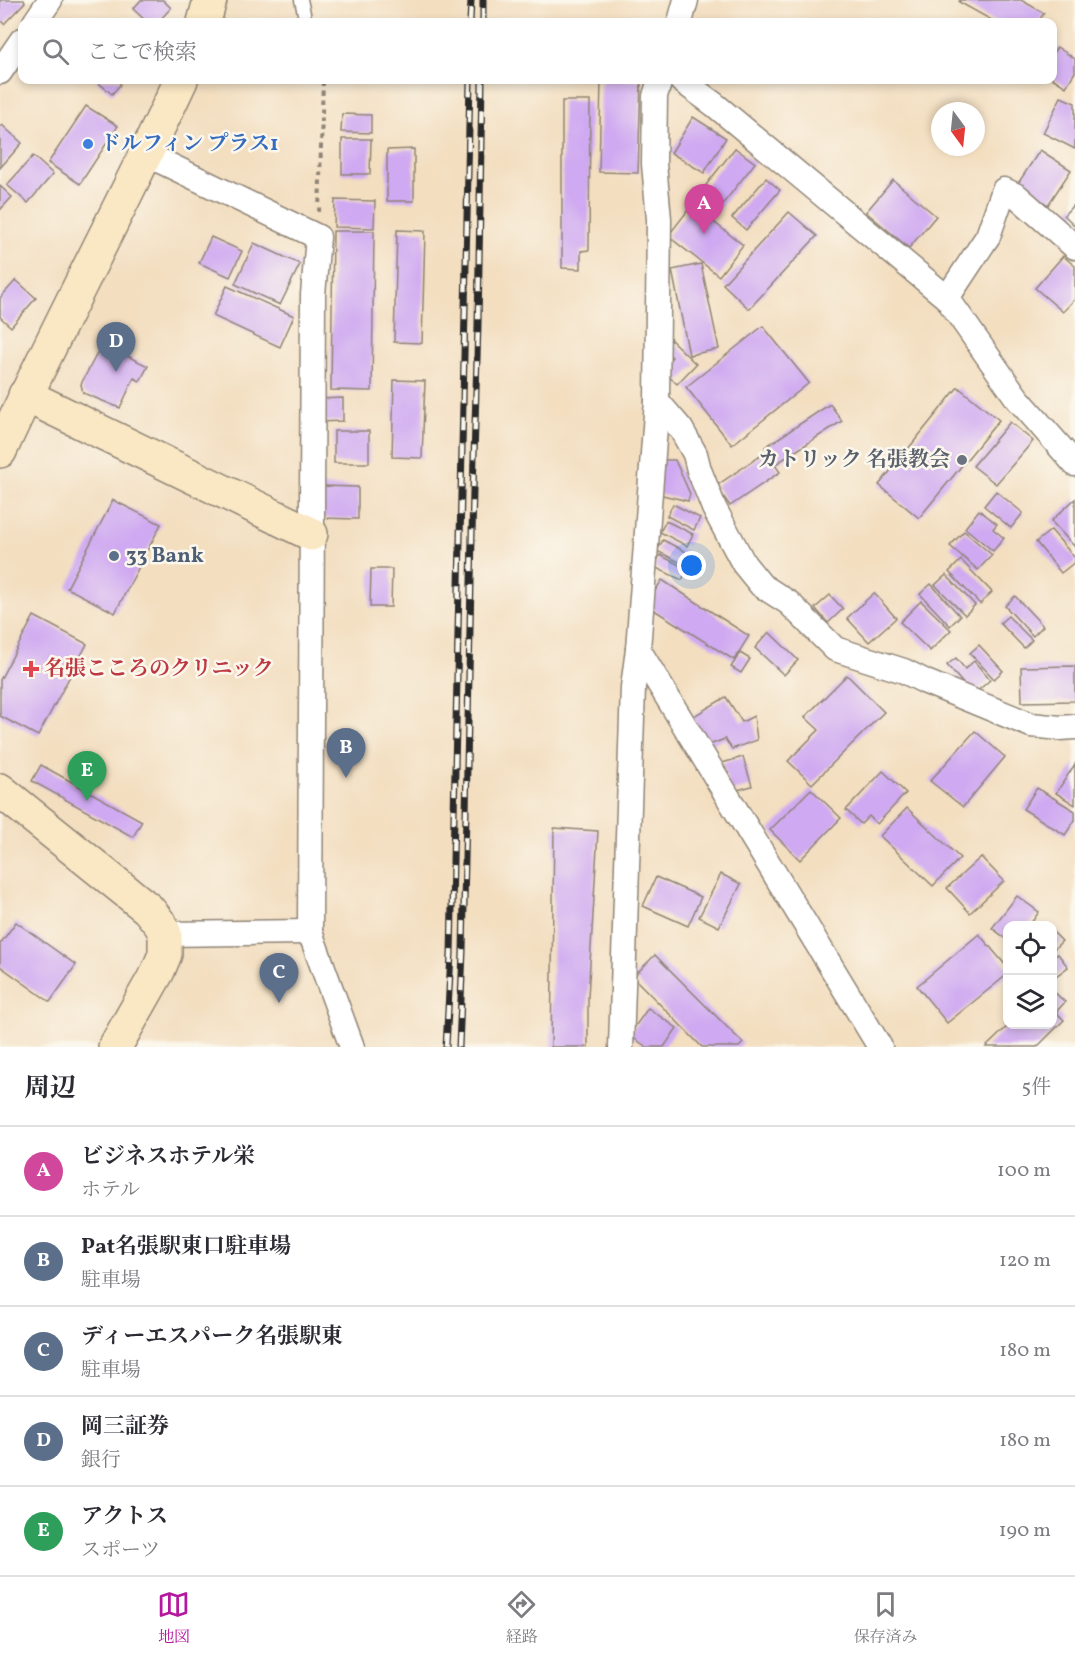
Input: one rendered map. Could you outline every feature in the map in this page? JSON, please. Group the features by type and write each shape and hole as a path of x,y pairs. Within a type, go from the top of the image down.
{"street":[{"path":"38,18 50,0"},
{"path":"205,18 210,0"},
{"path":"681,18 686,0"},
{"path":"0,72 18,46"},
{"path":"0,451 179,84"},
{"path":"621,1047 633,687 638,650 657,401 659,219 654,164 655,96 659,84"},
{"path":"686,84 715,105 947,298 1017,398 1074,460"},
{"path":"146,154 318,237 313,295 310,932 352,1047"},
{"path":"947,298 988,236 1004,190 1017,196 1075,247"},
{"path":"26,395 311,534"},
{"path":"657,401 681,429 695,454 714,508 744,564 761,585 789,603 835,649 904,671 1031,725 1075,727"},
{"path":"638,650 880,1047"},
{"path":"0,790 148,909 161,925 165,934 165,954 158,971 115,1047"},
{"path":"165,934 310,932"}],"lane":[{"path":"289,0 304,12"}],"path":[{"path":"318,237 323,84"}],"building":[{"path":"0,0 24,0 25,2 4,24 0,20"},
{"path":"141,0 163,0 171,8 162,18 143,18 133,9"},
{"path":"960,0 1021,0 1044,13 1041,18 988,18 959,2"},
{"path":"1057,47 1075,59 1075,72 1066,87 1057,81"},
{"path":"100,84 120,84 112,94"},
{"path":"601,84 641,84 638,173 599,172"},
{"path":"1061,97 1075,103 1075,149 1043,133"},
{"path":"562,101 590,101 589,250 581,251 581,269 562,268"},
{"path":"86,106 118,126 80,184 48,163"},
{"path":"342,114 371,115 371,133 341,132"},
{"path":"693,117 726,138 704,173 671,153"},
{"path":"2,125 22,143 0,168 0,127"},
{"path":"342,139 371,139 370,174 342,174"},
{"path":"735,148 755,163 718,210 699,194"},
{"path":"414,149 414,201 387,201 387,150"},
{"path":"1040,150 1071,170 1048,205 1017,185"},
{"path":"33,156 53,174 28,203 7,185"},
{"path":"766,178 780,190 746,230 732,218"},
{"path":"893,180 936,216 909,248 866,212"},
{"path":"0,186 12,197 0,210"},
{"path":"335,200 375,201 374,228 334,227"},
{"path":"1075,203 1075,226 1064,215"},
{"path":"692,205 743,245 719,276 668,236"},
{"path":"789,212 817,236 749,309 723,284"},
{"path":"397,230 425,231 422,343 394,342"},
{"path":"333,231 374,231 372,391 331,390"},
{"path":"211,237 242,251 230,277 199,263"},
{"path":"254,243 300,264 280,305 235,284"},
{"path":"1063,256 1075,266 1075,299 1063,312 1035,288"},
{"path":"701,264 719,349 689,355 672,270"},
{"path":"16,280 36,298 11,327 0,317 0,298"},
{"path":"227,286 294,316 280,347 213,316"},
{"path":"763,326 809,383 732,445 686,387"},
{"path":"668,337 696,364 677,384 661,369 672,357 659,345"},
{"path":"102,344 148,366 140,381 134,378 120,408 83,393 81,384"},
{"path":"394,380 425,381 422,458 392,457"},
{"path":"958,387 999,420 919,518 879,485"},
{"path":"343,398 343,421 319,422 318,399"},
{"path":"830,404 842,421 776,464 765,447"},
{"path":"1010,422 1033,441 996,484 973,466"},
{"path":"334,431 369,431 369,463 334,463"},
{"path":"766,452 780,472 730,506 716,486"},
{"path":"657,460 675,460 690,494 688,501 658,494"},
{"path":"320,486 358,487 358,519 319,518"},
{"path":"996,491 1023,513 1011,528 984,506"},
{"path":"1075,499 1075,547 1051,521"},
{"name":"33 Bank","path":"113,500 161,524 115,613 67,588"},
{"path":"673,504 700,518 694,530 667,516"},
{"path":"979,510 997,524 993,529 1004,538 993,551 965,528"},
{"path":"666,521 693,534 687,546 660,532"},
{"path":"1051,530 1075,558 1075,562 1061,573 1036,542"},
{"path":"964,531 992,555 978,570 950,546"},
{"path":"663,540 690,554 685,565 657,551"},
{"path":"660,555 687,569 682,580 654,567"},
{"path":"961,560 992,592 980,604 949,572"},
{"path":"371,569 392,569 391,607 370,607"},
{"path":"946,575 975,605 965,615 935,585"},
{"path":"662,580 749,636 734,660 646,605"},
{"path":"931,584 960,616 950,626 920,594"},
{"path":"874,593 896,618 869,642 847,618"},
{"path":"830,595 843,609 828,623 815,608"},
{"path":"1015,596 1043,626 1033,636 1005,606"},
{"path":"921,601 951,630 930,651 900,622"},
{"path":"34,616 87,644 38,736 0,716 0,680"},
{"path":"1008,616 1032,640 1024,648 1000,623"},
{"path":"769,632 798,660 784,675 755,648"},
{"path":"979,645 1003,671 994,679 970,653"},
{"path":"740,653 750,659 741,673 731,667"},
{"path":"956,658 965,669 974,661 990,680 973,695 947,665"},
{"path":"1075,666 1075,701 1022,702 1021,667"},
{"path":"847,675 884,712 812,784 788,761 819,730 805,717"},
{"path":"726,697 742,722 754,716 757,740 732,749 725,739 709,745 692,717"},
{"path":"975,731 1005,757 963,807 930,781"},
{"path":"743,757 752,786 730,792 722,763"},
{"path":"1075,764 1075,805 1056,793"},
{"path":"41,765 142,821 133,837 32,781"},
{"path":"883,771 906,793 877,824 869,816 861,824 846,810"},
{"path":"1037,788 1075,811 1075,820 1065,835 1023,809"},
{"path":"811,789 841,818 800,860 770,830"},
{"path":"907,808 960,858 933,886 880,836"},
{"path":"554,828 598,831 588,997 588,1047 551,1047"},
{"path":"981,857 1004,881 970,913 947,888"},
{"path":"721,874 741,884 719,927 699,917"},
{"path":"656,877 701,897 688,926 643,906"},
{"path":"1017,896 1039,912 1033,921 1003,921 1003,936 992,928"},
{"path":"16,922 76,965 50,1002 0,966 0,944"},
{"path":"979,934 1003,962 1003,978 947,1023 917,986"},
{"path":"1057,936 1062,941 1057,946"},
{"path":"655,955 743,1043 739,1047 702,1047 633,977"},
{"path":"1057,955 1068,967 1057,975 1057,975"},
{"path":"1057,995 1065,1002 1057,1011"},
{"path":"648,1008 677,1028 664,1047 647,1047 629,1035"},
{"path":"1057,1013 1064,1020 1057,1027"},
{"path":"1005,1029 1055,1029 1037,1047 986,1047"}],"railway":[{"path":"470,18 471,0"},
{"path":"483,0 483,18"},
{"path":"446,1047 451,954 470,84"},
{"path":"459,1047 478,325 482,84"}],"place":[{"name":"ドルフィン プラス1","path":"88,144"},
{"name":"ビジネスホテル栄","path":"704,234"},
{"name":"岡三証券","path":"116,372"},
{"name":"カトリック 名張教会","path":"962,460"},
{"name":"33 Bank","path":"114,556"},
{"name":"名張こころのクリニック","path":"31,669"},
{"name":"Pat名張駅東口駐車場","path":"346,778"},
{"name":"アクトス","path":"87,801"},
{"name":"ディーエスパーク名張駅東","path":"279,1003"}]}
